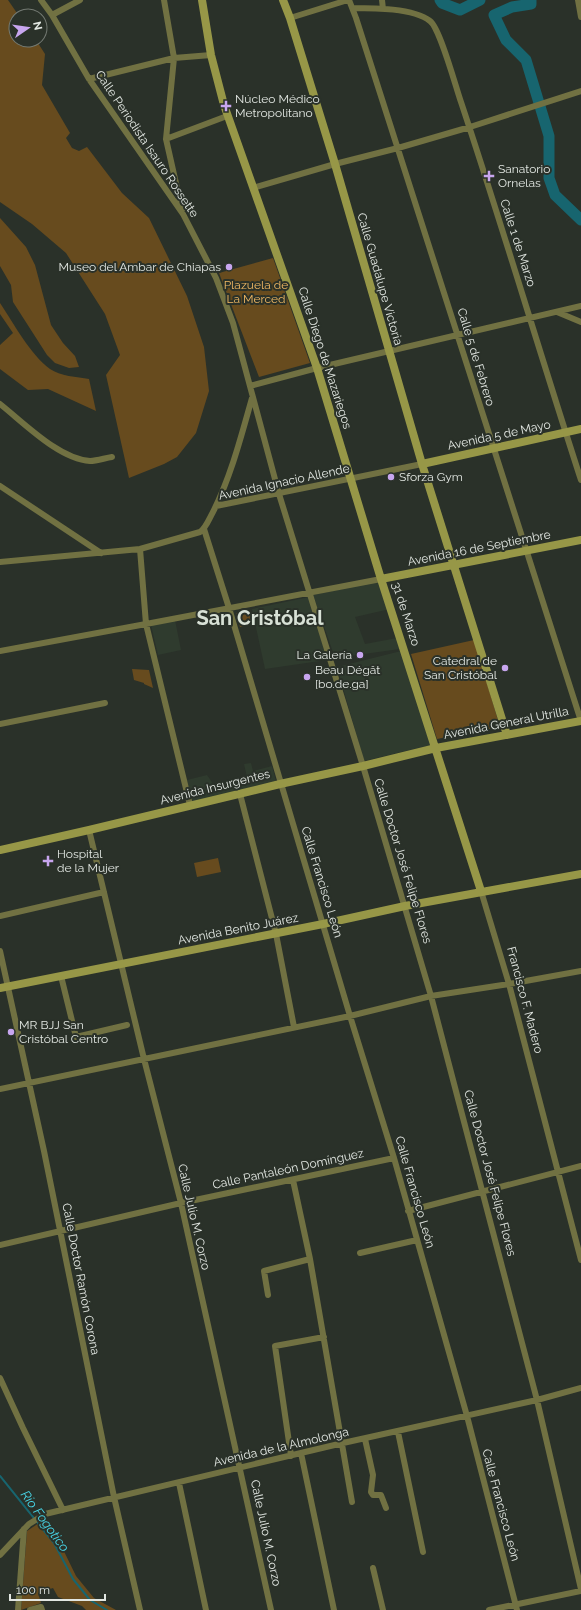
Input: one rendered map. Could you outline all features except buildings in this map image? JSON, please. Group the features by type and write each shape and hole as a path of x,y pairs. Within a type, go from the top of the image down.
{"street":[{"name":"Calle Periodista Isauro Rossette","path":"41,0 52,15 89,79 183,214 216,278 233,323 279,494 309,593"},
{"path":"52,15 80,0"},
{"path":"164,0 174,58 166,139 183,214"},
{"name":"Calle Diego de Mazariegos","path":"202,0 211,55 227,116 254,188 317,368 382,579"},
{"name":"Calle Guadalupe Victoria","path":"282,0 290,18 335,164 422,464 507,735"},
{"path":"290,18 348,0"},
{"name":"Calle 5 de Febrero","path":"348,0 353,8 581,722"},
{"path":"382,0 383,9"},
{"path":"578,0 581,17"},
{"name":"Calle 1 de Marzo","path":"353,8 383,9 417,15 431,21 439,37 470,127 581,480"},
{"path":"89,79 174,58 211,55"},
{"path":"254,188 470,127 581,91"},
{"path":"166,139 227,116"},
{"path":"250,386 317,368 581,306"},
{"path":"557,312 581,322"},
{"path":"216,506 235,460 252,397"},
{"path":"0,404 53,446 70,457 91,461 112,457"},
{"name":"Avenida 5 de Mayo","path":"422,464 493,450 581,429"},
{"name":"Avenida Ignacio Allende","path":"204,530 216,506 422,464"},
{"path":"0,486 101,554"},
{"path":"0,562 101,554 140,549 204,530"},
{"name":"Calle Francisco León","path":"204,530 230,608 280,784 394,1158 467,1416 517,1608"},
{"name":"Avenida 16 de Septiembre","path":"382,579 581,540"},
{"path":"140,549 146,624 190,805"},
{"path":"0,651 382,579"},
{"name":"31 de Marzo","path":"382,579 436,748"},
{"name":"Calle Doctor José Felipe Flores","path":"309,593 363,766 431,996 484,1191 537,1400 581,1590"},
{"path":"0,724 105,702"},
{"name":"Avenida General Utrilla","path":"436,748 581,722"},
{"name":"Avenida Insurgentes","path":"0,850 436,748"},
{"name":"Francisco F. Madero","path":"436,748 510,984 557,1172 581,1260"},
{"path":"240,794 276,934 294,1027"},
{"name":"Calle Julio M. Corzo","path":"89,830 144,1059 181,1203 271,1610"},
{"name":"Avenida Benito Juárez","path":"4,987 276,934 481,891 581,874"},
{"path":"0,916 104,892"},
{"name":"Calle Doctor Ramón Corona","path":"0,951 4,987 30,1083 114,1497 140,1610"},
{"path":"0,1089 350,1016 431,996 581,971"},
{"path":"61,976 76,1037 127,1025"},
{"name":"Calle Pantaleón Domínguez","path":"0,1245 181,1203 394,1158"},
{"path":"408,1211 581,1166"},
{"path":"293,1180 310,1259 352,1502"},
{"path":"360,1253 417,1240"},
{"path":"268,1295 264,1271 310,1259"},
{"path":"291,1456 275,1346 324,1337"},
{"path":"0,1378 63,1510"},
{"name":"Avenida de la Almolonga","path":"0,1555 26,1527 46,1514 342,1443 398,1432 537,1400 581,1388"},
{"path":"398,1432 423,1552"},
{"path":"365,1439 373,1475 371,1492 373,1495 382,1495 386,1508"},
{"path":"301,1453 334,1610"},
{"path":"179,1482 206,1610"},
{"path":"18,1610 26,1527"},
{"path":"373,1568 383,1610"},
{"path":"489,1610 517,1608 581,1590"},
{"path":"30,1610 41,1608"}],"shaded area":[{"path":"380,581 390,609 355,617 365,644 397,638 400,649 335,658 313,595"},
{"path":"309,597 327,660 265,669 252,609"},
{"path":"175,620 181,650 158,655 151,625"},
{"path":"405,650 431,745 364,761 337,667"},
{"path":"251,763 253,771 272,766 276,781 192,802 187,780 207,775 214,785 247,777 244,764"}],"green space":[{"path":"0,0 8,0 14,8 8,8 8,48 41,48 45,54 42,85 70,133 66,138 72,148 79,151 87,147 122,193 149,218 187,296 204,347 209,391 196,433 177,457 164,464 129,478 106,375 120,355 105,314 66,253 32,224 0,202"},
{"path":"0,218 26,247 35,265 51,325 63,343 75,356 79,367 69,368 55,363 47,355 13,302 11,285 0,266"},
{"name":"Plazuela de La Merced","path":"273,258 310,363 259,377 219,273"},
{"path":"0,303 29,347 50,369 64,375 89,379 96,411 48,389 28,390 0,369 0,345 13,333 0,314"},
{"path":"250,610 254,624 240,627 236,613"},
{"path":"474,640 500,727 437,739 411,654"},
{"path":"132,669 149,670 153,688 134,680"},
{"path":"218,858 221,872 197,877 194,863"},
{"path":"45,1519 57,1537 76,1576 94,1598 116,1610 86,1610 82,1606 58,1597 53,1588 38,1593 41,1603 21,1610 27,1531"}],"waterway":[{"path":"440,0 442,3 460,10 480,0"},
{"path":"531,0 531,4 512,7 494,15 506,40 526,60 549,136 549,178 555,195 581,220"},
{"name":"Río Fogotico","path":"0,1476 54,1543 73,1579 90,1600 107,1610"}],"place":[{"name":"Núcleo Médico Metropolitano","path":"226,106"},
{"name":"Sanatorio Ornelas","path":"489,176"},
{"name":"Museo del Ambar de Chiapas","path":"229,267"},
{"name":"Sforza Gym","path":"391,477"},
{"name":"La Galería","path":"360,655"},
{"name":"Catedral de San Cristóbal","path":"505,668"},
{"name":"Beau Dégât [bo.de.ga]","path":"307,677"},
{"name":"Hospital de la Mujer","path":"48,861"},
{"name":"MR BJJ San Cristóbal Centro","path":"11,1032"}],"district":[{"name":"San Cristóbal","path":"260,618"}]}
